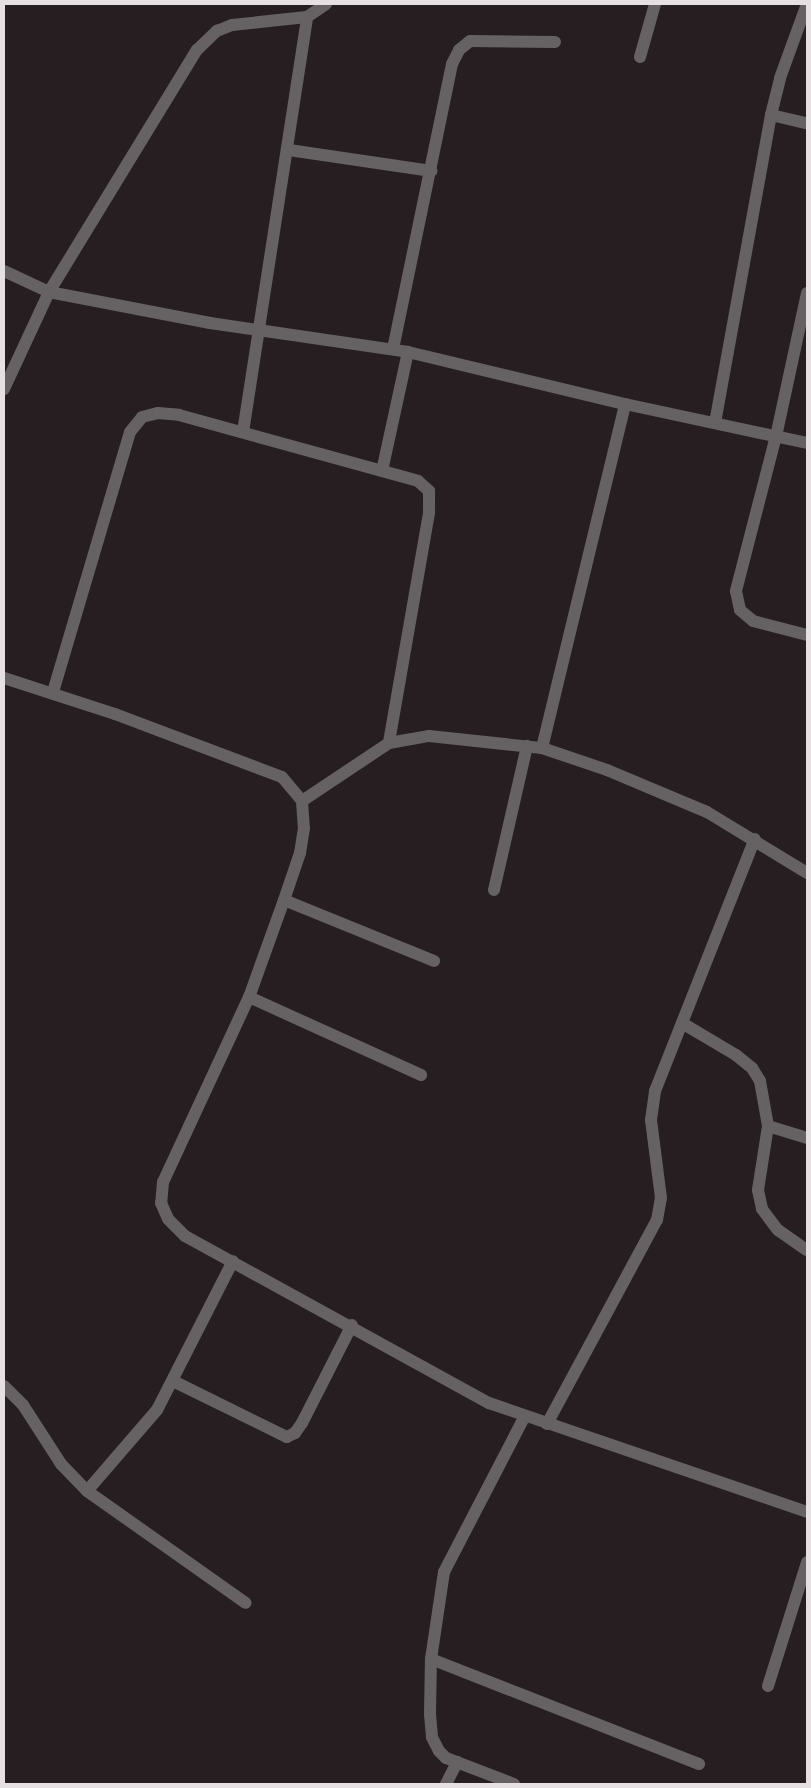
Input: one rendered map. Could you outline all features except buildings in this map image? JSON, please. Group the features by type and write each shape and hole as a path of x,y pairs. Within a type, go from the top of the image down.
{"street":[{"path":"4,388 50,292 197,50 217,31 232,26 307,17 326,4"},
{"path":"640,57 656,4"},
{"path":"714,423 770,115 780,78 807,4"},
{"path":"244,432 258,330 289,150 307,17"},
{"path":"393,349 452,64 459,50 470,41 555,42"},
{"path":"770,115 807,123"},
{"path":"289,150 431,171"},
{"path":"4,271 50,292 258,330 393,349 625,404 807,442"},
{"path":"807,293 776,436 736,591 740,610 753,621 807,635"},
{"path":"382,471 408,352"},
{"path":"542,748 625,404"},
{"path":"53,692 130,432 142,417 158,413 179,415 418,481 429,491 429,513 389,743"},
{"path":"4,678 53,692 282,777 302,801 304,828 300,853 284,900 248,997 163,1182 161,1203 168,1219 185,1236 352,1325 488,1403 807,1512"},
{"path":"302,801 389,743 429,736 542,748 662,792 707,812 755,839 807,874"},
{"path":"494,890 526,746"},
{"path":"548,1424 657,1220 661,1198 651,1120 656,1091 755,839"},
{"path":"284,900 434,961"},
{"path":"248,997 421,1075"},
{"path":"682,1022 752,1068 760,1081 768,1126 758,1190 762,1209 778,1230 807,1250"},
{"path":"768,1126 807,1138"},
{"path":"87,1491 142,1430 173,1381 193,1333 233,1261"},
{"path":"173,1381 287,1437 295,1433 302,1423 352,1325"},
{"path":"4,1386 23,1405 61,1464 87,1491 246,1603"},
{"path":"514,1784 446,1758 432,1737 431,1659 444,1572 525,1416"},
{"path":"768,1686 807,1562"},
{"path":"431,1659 699,1764"},
{"path":"446,1784 456,1762"}]}
